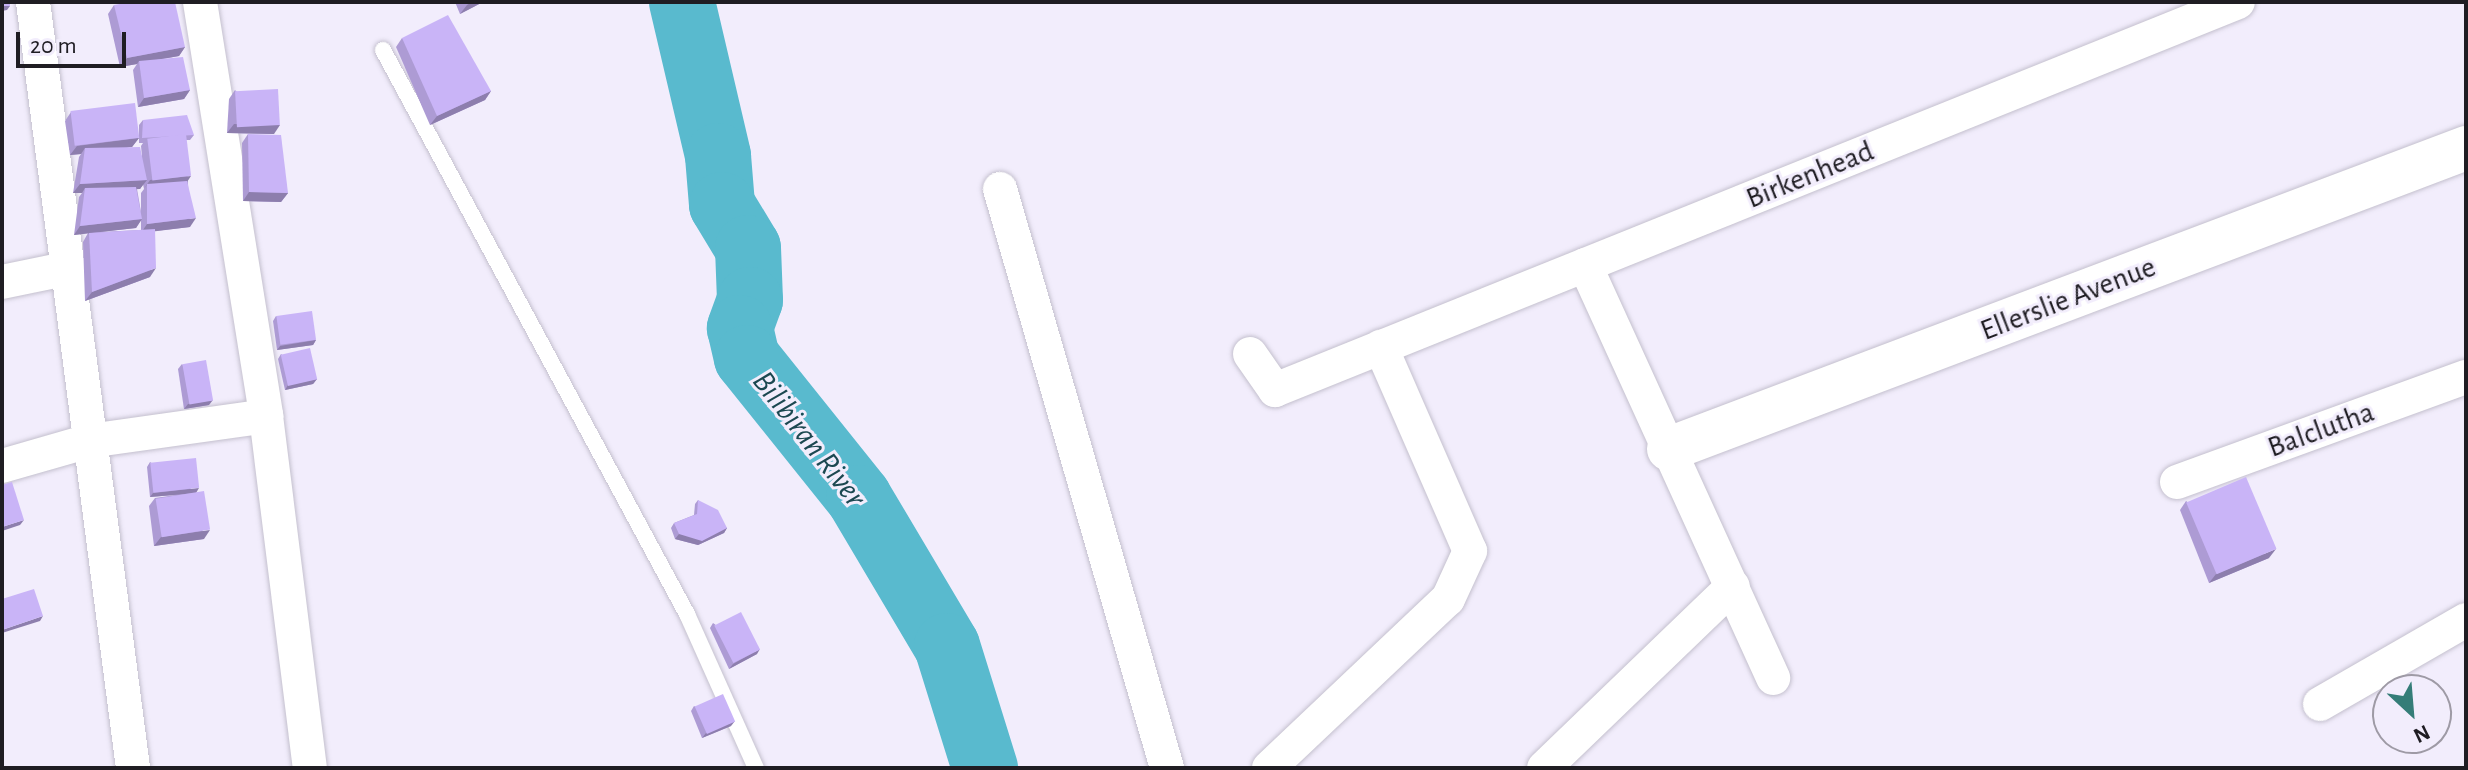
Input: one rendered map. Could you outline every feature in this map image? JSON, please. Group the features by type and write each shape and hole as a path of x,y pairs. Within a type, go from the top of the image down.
{"street":[{"path":"33,2 65,269 133,768"},
{"path":"200,2 266,416 310,768"},
{"name":"Birkenhead","path":"1250,354 1275,390 2238,2"},
{"name":"Ellerslie Avenue","path":"1669,449 2466,148"},
{"path":"1000,189 1167,768"},
{"path":"1585,265 1773,678"},
{"path":"2,282 65,269"},
{"path":"1269,768 1448,599 1470,551 1381,347"},
{"name":"Balclutha","path":"2177,482 2466,377"},
{"path":"2,466 89,441 266,416"},
{"path":"1544,768 1733,586"},
{"path":"2320,704 2466,620"}],"lane":[{"path":"383,50 687,614 756,768"}],"building":[{"path":"175,2 185,47 127,58 114,5"},
{"path":"448,15 491,91 437,116 402,38"},
{"path":"183,57 190,90 144,98 139,61"},
{"path":"278,89 280,125 237,127 235,91"},
{"path":"135,103 139,138 75,146 70,111"},
{"path":"187,115 194,135 142,138 143,120"},
{"path":"186,134 191,176 152,180 147,139"},
{"path":"248,134 281,135 288,193 249,192"},
{"path":"140,147 147,180 80,184 85,148"},
{"path":"187,181 196,218 147,224 147,184"},
{"path":"136,187 142,219 80,226 85,188"},
{"path":"155,229 156,268 92,292 89,233"},
{"path":"312,311 316,340 280,345 276,316"},
{"path":"310,348 317,379 288,386 281,355"},
{"path":"206,360 213,400 189,405 182,364"},
{"path":"196,458 199,488 153,493 150,463"},
{"path":"2246,477 2276,549 2217,574 2186,502"},
{"path":"12,482 24,520 2,527 2,485"},
{"path":"204,491 210,530 162,537 156,499"},
{"path":"698,500 718,510 727,528 702,541 679,534 674,523 697,514"},
{"path":"34,589 43,616 2,630 2,599"},
{"path":"741,612 760,649 733,663 714,626"},
{"path":"723,694 735,721 707,734 695,707"}],"waterway":[{"name":"Bilibiran River","path":"682,2 718,156 722,205 748,248 750,300 740,328 747,358 859,498 947,646 985,768"}]}
